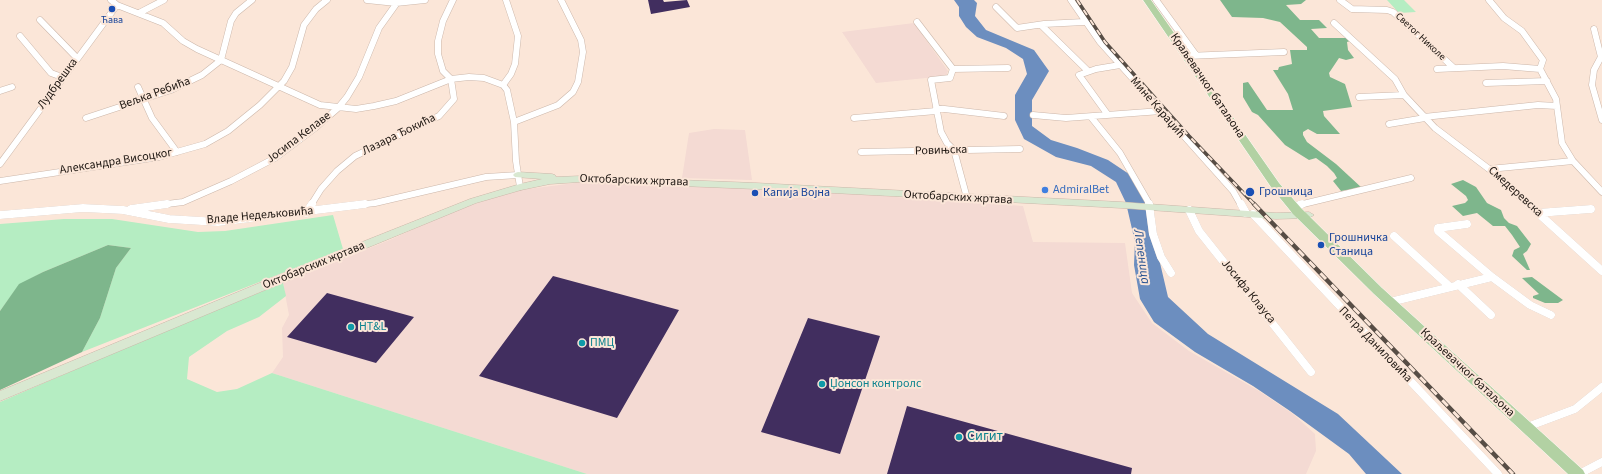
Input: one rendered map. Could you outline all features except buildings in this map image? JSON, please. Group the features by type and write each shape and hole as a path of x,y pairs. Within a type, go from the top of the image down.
{"main road":[{"name":"Краљевачког батаљона","path":"1148,0 1191,55 1236,130 1267,171 1275,186 1303,212 1335,250 1578,474"}],"street":[{"path":"111,0 117,5 163,23 183,42 320,105 356,109 381,104 451,79 469,77 484,78 503,85 507,90 514,122 520,187"},
{"path":"139,13 164,0"},
{"path":"221,60 231,21 236,13 252,0"},
{"name":"Александра Висоцког","path":"0,181 139,161 205,144 228,131 278,87 292,67 304,25 316,9 327,0"},
{"path":"367,0 397,2 425,0"},
{"name":"Лазара Ђокића","path":"306,212 321,189 337,171 355,156 442,113 454,99 451,79 444,71 438,54 438,41 443,21 453,0"},
{"path":"503,85 511,74 515,64 518,36 506,0"},
{"path":"514,122 558,105 573,92 578,82 582,52 581,40 561,0"},
{"name":"Мине Караџић","path":"1071,0 1084,22 1120,65 1233,191 1250,214"},
{"path":"1156,0 1191,55 1284,52"},
{"name":"Светог Николе","path":"1340,0 1352,9 1393,12 1454,68"},
{"path":"1489,0 1504,18 1524,33 1543,60 1543,64 1540,69"},
{"name":"Јосипа Келаве","path":"123,210 183,202 231,181 275,158 338,108 359,77 379,28 397,2"},
{"name":"Лудбрешка","path":"0,164 117,5"},
{"path":"996,7 1017,28 1084,22"},
{"path":"40,20 77,58"},
{"path":"917,22 954,70"},
{"name":"Смедеревска","path":"1334,23 1394,78 1404,95 1424,118 1449,140 1489,169 1602,271"},
{"path":"1041,25 1088,71"},
{"path":"1594,29 1601,57 1594,70 1592,85 1602,120"},
{"path":"20,36 51,73 62,78"},
{"name":"Вељка Ребића","path":"86,118 188,83 202,75 221,60"},
{"path":"1108,115 1079,75 1088,71 1120,65"},
{"path":"1437,69 1498,66 1540,69"},
{"path":"954,70 1008,68"},
{"path":"1540,69 1554,95 1562,143 1573,161 1602,192"},
{"path":"954,70 950,78 931,80 941,132 947,143 954,150 967,198"},
{"path":"1486,83 1547,81"},
{"path":"0,91 12,87"},
{"path":"138,87 152,118 177,152"},
{"path":"1359,97 1404,95"},
{"path":"1388,124 1424,118 1538,105 1557,106"},
{"path":"854,118 936,109 1004,116"},
{"path":"1033,115 1066,118 1161,111"},
{"path":"1091,117 1120,153 1148,207 1153,234 1162,257 1171,273"},
{"name":"Ровињска","path":"861,152 934,152 954,150 1020,149"},
{"path":"1489,169 1573,161"},
{"path":"518,174 580,179"},
{"name":"Владе Недељковића","path":"0,215 83,208 123,210 169,219 210,222 375,203 486,177 518,174"},
{"path":"1303,212 1411,178"},
{"name":"Октобарских жртава","path":"0,396 273,282 473,201 520,187 580,179 756,186 1121,205 1250,214 1303,212"},
{"path":"1538,213 1591,209"},
{"name":"Јосифа Клауса","path":"1189,210 1199,231 1311,372"},
{"name":"Петра Даниловића","path":"1250,214 1498,474"},
{"path":"1467,224 1438,228 1438,231 1492,277 1530,305 1550,315"},
{"path":"1394,236 1448,286"},
{"path":"1390,302 1448,286 1492,277"},
{"path":"1458,284 1490,314"},
{"path":"1527,427 1575,409 1602,387"},
{"path":"1578,474 1602,462"}],"shaded area":[{"path":"914,23 948,71 946,76 876,83 842,32"},
{"path":"714,129 745,130 752,180 682,178 689,133"},
{"path":"582,182 623,182 853,194 1023,206 1033,242 1125,243 1132,293 1152,323 1189,351 1259,391 1293,414 1315,434 1316,451 1306,474 587,474 272,373 283,357 282,328 289,315 283,283 392,239 449,213 489,199 521,190"}],"green space":[{"path":"1220,0 1306,0 1301,4 1286,5 1300,20 1319,20 1327,28 1311,29 1319,38 1347,38 1350,41 1347,42 1348,50 1354,58 1346,60 1339,58 1329,73 1330,77 1345,84 1352,107 1323,111 1324,116 1340,134 1317,134 1308,129 1303,132 1303,135 1307,142 1336,164 1362,188 1341,191 1333,181 1337,178 1327,166 1316,158 1309,160 1285,145 1258,115 1252,112 1243,97 1243,83 1248,82 1267,110 1293,110 1288,94 1273,70 1278,70 1279,67 1292,64 1290,50 1307,50 1307,47 1280,22 1263,18 1232,17"},
{"path":"1387,0 1404,0 1416,12 1399,13"},
{"path":"1463,180 1476,187 1487,203 1501,210 1504,218 1509,223 1517,226 1531,244 1527,251 1523,254 1530,270 1527,270 1512,256 1514,250 1520,247 1505,226 1493,226 1477,213 1463,216 1452,206 1465,203 1468,200 1466,196 1451,184"},
{"path":"333,215 343,249 82,352 100,318 116,268 131,248 108,245 43,272 19,285 0,311 0,224 64,219 112,219 198,232 225,231"},
{"path":"108,245 131,248 116,268 100,318 82,352 0,390 0,311 19,284 43,272"},
{"path":"1532,277 1563,300 1558,303 1545,303 1533,298 1533,296 1539,294 1522,278"},
{"path":"283,283 286,296 259,317 227,331 189,357 187,379 217,392 237,389 272,373 587,474 0,474 0,402 169,329"}],"water":[{"name":"Лепеница","path":"954,0 974,0 977,3 975,16 986,30 1034,50 1049,71 1032,100 1032,126 1051,140 1108,160 1129,174 1146,203 1168,297 1208,334 1338,414 1402,474 1366,474 1349,454 1290,411 1253,386 1195,352 1154,322 1140,299 1134,265 1135,242 1126,203 1116,182 1091,166 1056,157 1024,139 1015,120 1015,95 1027,74 1023,59 1006,48 977,37 966,27 959,16 959,7"}],"railway":[{"path":"1077,0 1105,42 1189,136 1255,205"},
{"path":"1254,204 1513,474"}],"place":[{"name":"Ћава","path":"112,9"},
{"name":"AdmiralBet","path":"1045,190"},
{"name":"Грошница","path":"1250,192"},
{"name":"Капија Војна","path":"755,193"},
{"name":"Грошничка Станица","path":"1321,245"},
{"name":"HT&L","path":"351,327"},
{"name":"ПМЦ","path":"582,343"},
{"name":"Џонсон контролс","path":"822,384"},
{"name":"Сигит","path":"959,437"}]}
